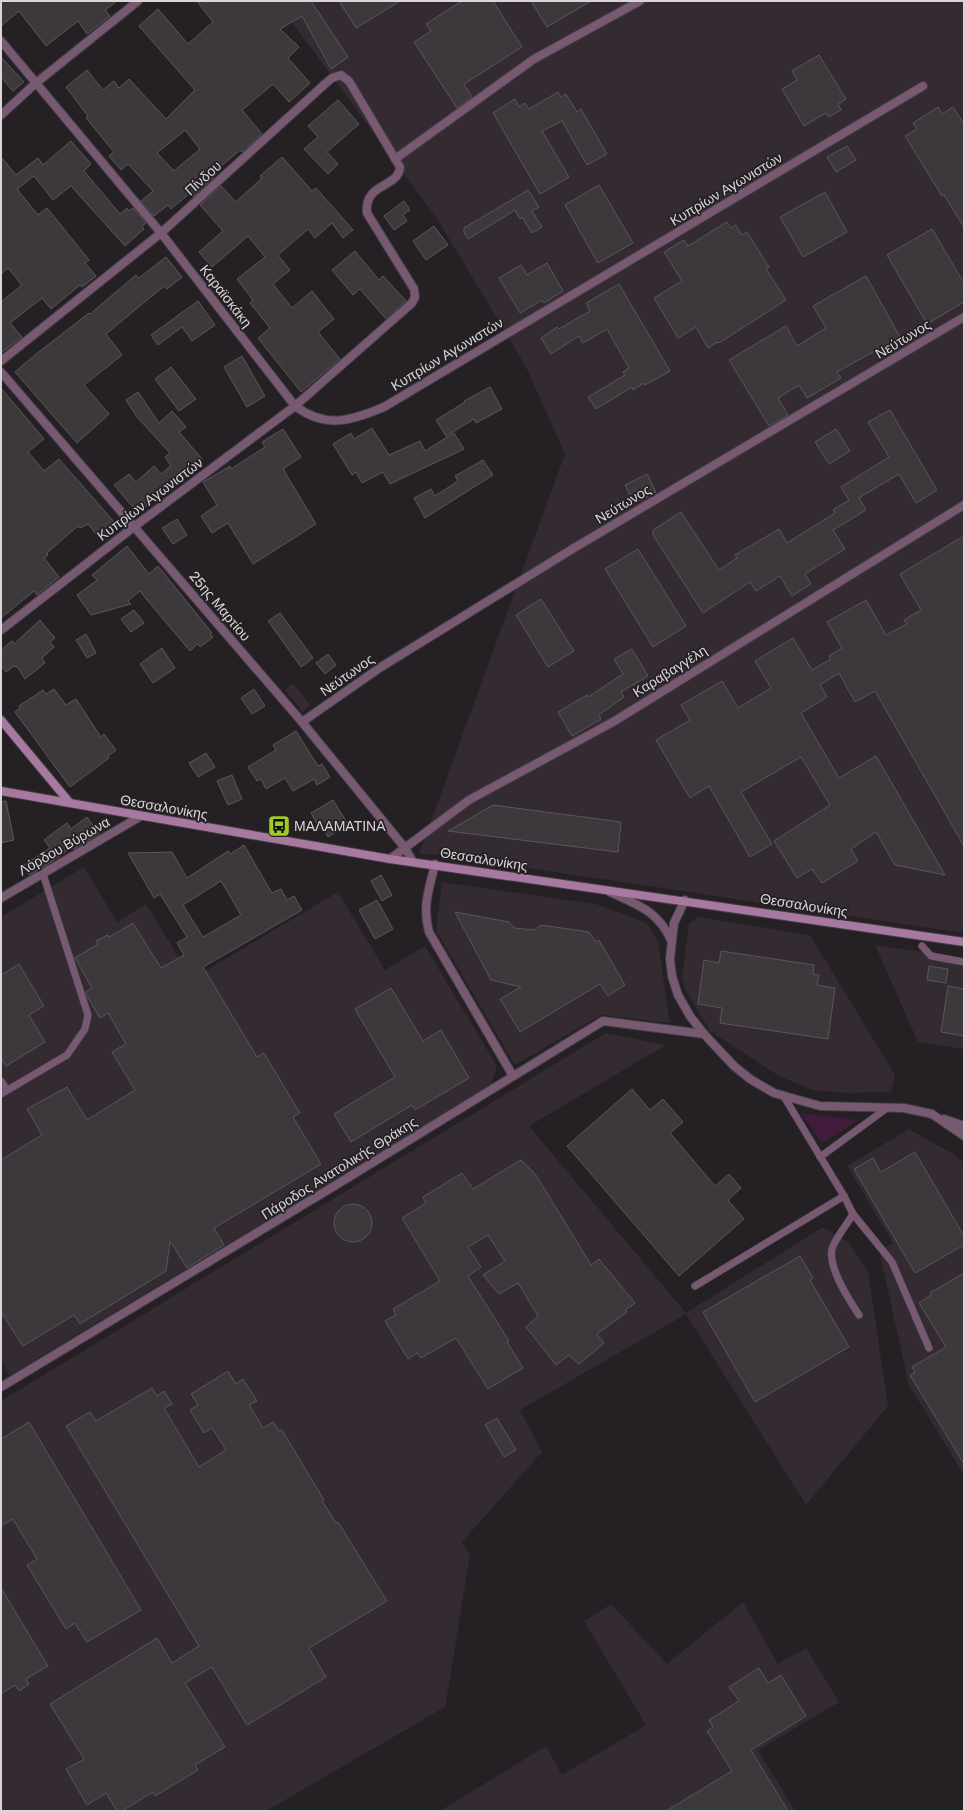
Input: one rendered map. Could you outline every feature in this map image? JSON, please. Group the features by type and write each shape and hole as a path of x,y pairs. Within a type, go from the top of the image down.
{"main road":[{"path":"1,720 70,803"},
{"name":"Θεσσαλονίκης","path":"1,791 413,862 685,900 964,942"}],"street":[{"path":"1,115 36,83 138,1"},
{"path":"295,406 414,300 414,290 369,219 366,205 373,191 398,175 400,167 395,159 534,59 640,1"},
{"name":"Καραϊσκάκη","path":"1,41 161,233 295,406"},
{"name":"Πίνδου","path":"1,361 161,233 326,83 336,76 341,75 349,81 395,159"},
{"name":"Κυπρίων Αγωνιστών","path":"1,630 135,526 295,406 307,415 330,421 344,420 364,415 384,407 923,86"},
{"name":"Νεύτωνος","path":"302,722 381,667 574,548 964,317"},
{"name":"25ης Μαρτίου","path":"1,372 302,722 405,848 413,862"},
{"name":"Καραβαγγέλη","path":"390,858 468,800 613,722 964,505"},
{"name":"Λόρδου Βύρωνα","path":"1,898 141,816"},
{"path":"435,864 426,903 426,918 429,932 513,1076"},
{"path":"607,890 635,904 660,920 671,940"},
{"path":"685,900 674,923 671,940 670,959 672,976 678,994 690,1016 704,1034 734,1066 750,1079 774,1093 820,1106 904,1108 932,1114 964,1126"},
{"name":"Πάροδος Ανατολικής Θράκης","path":"1,1388 336,1185 602,1021 704,1034"},
{"path":"932,1114 964,1136"}],"lane":[{"path":"1,1081 4,1092 67,1055 85,1029 88,1015 43,874"},
{"path":"922,946 931,956 964,962"},
{"path":"783,1095 844,1196 853,1214 892,1262 929,1348"},
{"path":"820,1157 887,1108"},
{"path":"695,1286 844,1196"},
{"path":"853,1214 832,1251 834,1266 841,1286 858,1315"}],"shaded area":[{"path":"276,1 964,1 964,933 440,855 419,854 565,454 525,365 436,217"},
{"path":"293,683 310,705 303,712 285,690"},
{"path":"84,867 117,922 146,904 192,979 338,892 385,970 425,946 497,1066 491,1086 10,1375 1,1361 1,917"},
{"path":"442,882 596,904 646,923 658,941 670,1023 601,1015 515,1065 436,931"},
{"path":"698,917 810,935 895,1075 891,1092 848,1093 812,1090 779,1076 710,1031 686,991 682,978 689,924"},
{"path":"875,945 964,958 964,1049 918,1042"},
{"path":"606,1033 666,1045 529,1126 686,1313 823,1227 848,1242 868,1271 888,1406 806,1505 686,1314 520,1410 542,1452 462,1542 470,1556 445,1707 266,1811 1,1811 1,1401"},
{"path":"800,1113 859,1120 822,1143"},
{"path":"909,1129 953,1154 964,1163 964,1475 909,1385 879,1251 893,1243 847,1166"},
{"path":"743,1602 778,1664 806,1648 839,1702 758,1750 795,1811 440,1811 546,1746 562,1775 646,1725 584,1621 611,1604 667,1664"}],"building":[{"path":"1,1 117,1 105,10 110,16 87,34 78,21 46,46 19,11 1,26"},
{"path":"197,1 311,1 348,57 331,69 302,16 280,29 299,47 288,58 310,83 289,102 273,84 242,110 262,134 242,152 240,150 212,174 214,177 193,197 190,193 171,209 168,205 154,216 141,201 153,191 128,164 121,170 109,156 114,152 86,118 88,116 66,87 87,70 103,90 114,81 119,88 129,79 166,119 195,90 139,26 158,9 188,44 213,22","holes":["185,130 200,149 174,171 157,153"]},
{"path":"339,1 400,1 356,28"},
{"path":"462,1 493,1 522,47 464,84 472,97 457,108 414,42 431,31 426,24"},
{"path":"531,1 591,1 547,27"},
{"path":"819,55 846,99 838,104 841,110 828,117 826,113 804,126 782,89 797,80 792,71"},
{"path":"1,57 24,82 13,91 1,77"},
{"path":"558,92 561,97 566,94 577,112 581,109 607,154 587,165 562,121 542,131 569,177 540,194 493,113 515,99 519,107 525,103 529,109"},
{"path":"338,100 359,124 327,152 338,164 328,174 304,149 318,137 308,126"},
{"path":"938,107 942,114 953,107 964,124 964,227 944,195 942,196 905,136 917,129 913,123"},
{"path":"71,141 91,164 84,171 120,214 127,208 129,211 133,208 146,223 142,226 144,229 125,246 71,186 53,200 34,176 17,189 38,215 47,208 89,260 85,263 96,276 82,287 80,285 51,309 42,298 10,323 22,337 1,353 1,302 22,285 8,268 1,274 1,157 16,175 38,158 43,165"},
{"path":"847,146 856,160 836,172 827,157"},
{"path":"282,157 312,191 316,188 353,230 343,238 332,223 315,238 308,229 278,255 290,270 273,284 292,308 312,291 334,319 318,332 340,359 301,392 258,338 270,328 250,303 253,300 237,279 265,257 248,236 212,267 199,252 223,231 200,205 221,186 236,202 262,178 260,176"},
{"path":"599,185 633,243 598,263 565,205"},
{"path":"528,190 539,207 532,211 542,227 532,233 522,217 520,219 515,210 468,239 464,233 464,228"},
{"path":"825,192 847,232 803,257 780,217"},
{"path":"404,201 410,210 403,215 407,221 394,230 384,216"},
{"path":"727,222 731,228 736,225 742,235 747,232 769,267 766,269 786,300 719,343 718,342 708,348 696,327 678,338 654,298 682,281 664,252 684,240 688,246"},
{"path":"434,226 448,245 426,260 413,241"},
{"path":"932,229 964,283 964,302 927,324 887,255"},
{"path":"355,251 379,280 383,276 406,301 386,319 360,289 353,295 332,270"},
{"path":"166,257 182,277 167,289 164,286 106,334 122,355 84,385 109,414 77,443 15,372 89,313 90,314 136,275 139,278"},
{"path":"547,263 563,291 544,303 542,300 520,313 499,278 521,265 527,275"},
{"path":"866,276 900,337 837,372 841,378 807,398 799,385 778,398 788,415 769,426 729,360 786,326 797,346 826,328 813,306"},
{"path":"619,284 670,371 645,385 644,383 633,390 632,387 596,409 588,397 625,375 623,372 629,368 607,329 583,343 579,336 551,354 541,338 557,327 559,329 590,311 586,303"},
{"path":"198,301 215,325 192,341 182,327 158,345 151,335"},
{"path":"242,356 265,396 247,407 224,367"},
{"path":"171,367 196,399 179,411 155,379"},
{"path":"490,387 502,409 476,423 474,419 446,436 436,420 465,402 464,401"},
{"path":"1,388 44,439 28,452 44,471 59,459 116,524 99,538 88,524 80,528 78,526 47,553 48,555 44,558 59,577 37,595 34,591 1,618"},
{"path":"138,392 159,423 172,411 186,427 179,432 202,459 138,513 114,485 129,474 136,482 154,466 161,474 171,466 165,457 170,453 137,417 126,400"},
{"path":"890,410 937,490 916,503 899,474 859,498 866,510 833,530 845,549 805,574 811,584 792,596 780,576 756,591 750,582 703,613 653,535 653,530 681,512 719,570 737,558 735,555 779,529 787,543 835,513 833,510 849,500 841,487 889,457 868,422"},
{"path":"372,428 389,455 420,441 425,451 454,433 464,449 390,484 383,472 362,483 356,472 352,475 333,444 351,433 354,439"},
{"path":"283,429 301,457 283,469 316,524 253,564 228,523 212,533 201,516 217,505 203,482 230,466 231,469 265,447 262,442"},
{"path":"836,429 850,451 829,464 815,442"},
{"path":"483,460 493,475 425,518 414,498 431,489 435,496 458,481 455,476"},
{"path":"647,474 656,492 634,503 625,485"},
{"path":"177,519 187,535 173,544 162,528"},
{"path":"964,536 964,846 875,691 855,702 839,673 820,685 827,697 801,713 839,778 876,756 945,875 895,865 876,832 851,849 858,861 822,883 812,869 797,878 774,841 830,805 801,757 741,792 772,844 750,857 709,786 690,798 656,740 690,720 681,705 722,681 738,708 771,688 755,661 793,638 812,670 831,659 829,656 842,648 827,622 866,600 886,635 907,624 904,620 921,610 900,574"},
{"path":"127,546 149,574 158,566 212,633 210,634 213,637 200,647 197,644 190,651 140,591 128,601 131,604 91,615 77,595 97,580 92,575"},
{"path":"638,549 686,626 653,647 605,569"},
{"path":"541,599 574,651 548,667 516,615"},
{"path":"134,610 144,623 131,632 121,619"},
{"path":"280,613 313,658 301,667 268,621"},
{"path":"40,620 55,638 50,642 54,647 42,658 45,663 25,679 17,666 14,666 6,672 1,665 1,650 12,641 14,644"},
{"path":"86,634 96,653 87,658 76,640"},
{"path":"162,648 175,668 153,683 140,664"},
{"path":"632,649 648,676 621,692 624,697 599,715 601,719 572,736 558,712 587,695 588,697 623,674 614,659"},
{"path":"328,654 336,665 325,674 316,663"},
{"path":"54,689 66,705 76,699 101,737 104,734 116,750 108,756 109,758 70,787 15,712 20,708 19,706 43,690 46,694"},
{"path":"254,689 265,706 252,714 241,698"},
{"path":"296,731 318,766 322,764 330,777 317,785 314,779 293,791 285,778 266,789 261,779 257,781 248,767 276,750 273,745"},
{"path":"206,753 215,767 198,777 189,763"},
{"path":"232,775 242,799 228,805 217,781"},
{"path":"333,800 348,824 328,837 323,828 320,829 311,813"},
{"path":"6,801 14,840 1,843 1,802"},
{"path":"493,805 621,822 618,852 448,831"},
{"path":"87,817 99,834 74,849 72,847 29,875 23,866 50,848 44,840 67,823 71,829"},
{"path":"244,845 272,893 281,889 287,900 294,896 302,910 203,967 257,1057 264,1053 300,1113 293,1117 321,1164 214,1228 224,1245 187,1268 170,1241 166,1271 80,1324 74,1315 23,1346 1,1312 1,1160 42,1135 27,1109 67,1087 87,1120 135,1090 112,1052 126,1044 108,1013 100,1018 87,996 86,992 92,988 75,958 98,944 96,941 108,935 109,937 133,923 161,968 184,955 177,943 187,937 160,894 154,898 128,853 172,852 187,878 228,851 230,854","holes":["221,881 241,915 203,937 183,905"]},
{"path":"381,875 392,895 382,901 371,881"},
{"path":"377,900 393,929 375,939 359,910"},
{"path":"455,912 509,922 514,928 534,930 541,925 589,932 596,942 599,940 625,985 608,996 600,984 520,1032 500,999 521,987 491,980"},
{"path":"721,951 814,965 813,974 819,975 817,985 835,988 828,1039 720,1023 722,1008 698,1004 704,960 719,963"},
{"path":"19,964 44,1006 29,1015 45,1042 6,1066 1,1058 1,975"},
{"path":"929,966 948,969 946,983 927,980"},
{"path":"948,986 964,989 964,1036 941,1032"},
{"path":"391,988 423,1041 441,1030 469,1078 415,1110 412,1105 351,1142 334,1114 395,1077 355,1009"},
{"path":"632,1089 650,1110 663,1099 683,1122 670,1133 715,1186 729,1174 741,1188 728,1200 744,1219 679,1276 567,1146"},
{"path":"915,1152 964,1236 964,1245 915,1273 854,1169 873,1158 881,1172"},
{"path":"521,1160 536,1175 591,1265 599,1259 635,1303 625,1310 627,1312 597,1334 604,1343 579,1364 569,1355 556,1365 526,1327 538,1316 518,1283 499,1294 483,1275 505,1261 488,1235 468,1247 481,1267 468,1276 509,1341 507,1342 523,1368 488,1389 456,1338 421,1358 417,1353 408,1359 385,1321 396,1315 393,1309 440,1281 402,1218 426,1203 423,1197 462,1173 473,1189"},
{"path":"353,1204 363,1207 369,1213 372,1223 369,1233 363,1239 353,1242 343,1239 337,1233 334,1223 337,1213 343,1207"},
{"path":"800,1256 813,1278 810,1280 849,1347 755,1402 703,1312"},
{"path":"964,1273 964,1464 910,1375 915,1372 912,1367 946,1347 919,1303 931,1295 930,1293"},
{"path":"228,1371 236,1384 243,1379 257,1401 249,1405 263,1428 273,1422 279,1431 282,1430 324,1500 322,1501 336,1523 338,1522 387,1601 309,1648 326,1677 247,1725 212,1667 185,1683 225,1747 195,1765 198,1770 155,1796 153,1792 122,1811 117,1811 106,1793 87,1805 66,1769 84,1759 50,1704 157,1638 172,1663 199,1646 66,1426 90,1412 96,1421 152,1388 157,1396 164,1391 172,1404 164,1408 199,1467 226,1450 212,1428 204,1433 190,1410 198,1405 191,1394"},
{"path":"497,1418 516,1450 504,1457 485,1425"},
{"path":"29,1422 141,1610 87,1642 75,1623 66,1629 27,1565 37,1559 13,1519 1,1526 1,1439"},
{"path":"1,1588 48,1666 26,1679 29,1684 19,1691 15,1685 1,1694"},
{"path":"759,1668 768,1683 781,1675 806,1716 751,1750 788,1811 666,1811 732,1771 707,1731 713,1727 709,1720 739,1701 729,1687"}],"place":[{"name":"ΜΑΛΑΜΑΤΙΝΑ","path":"279,826"}]}
